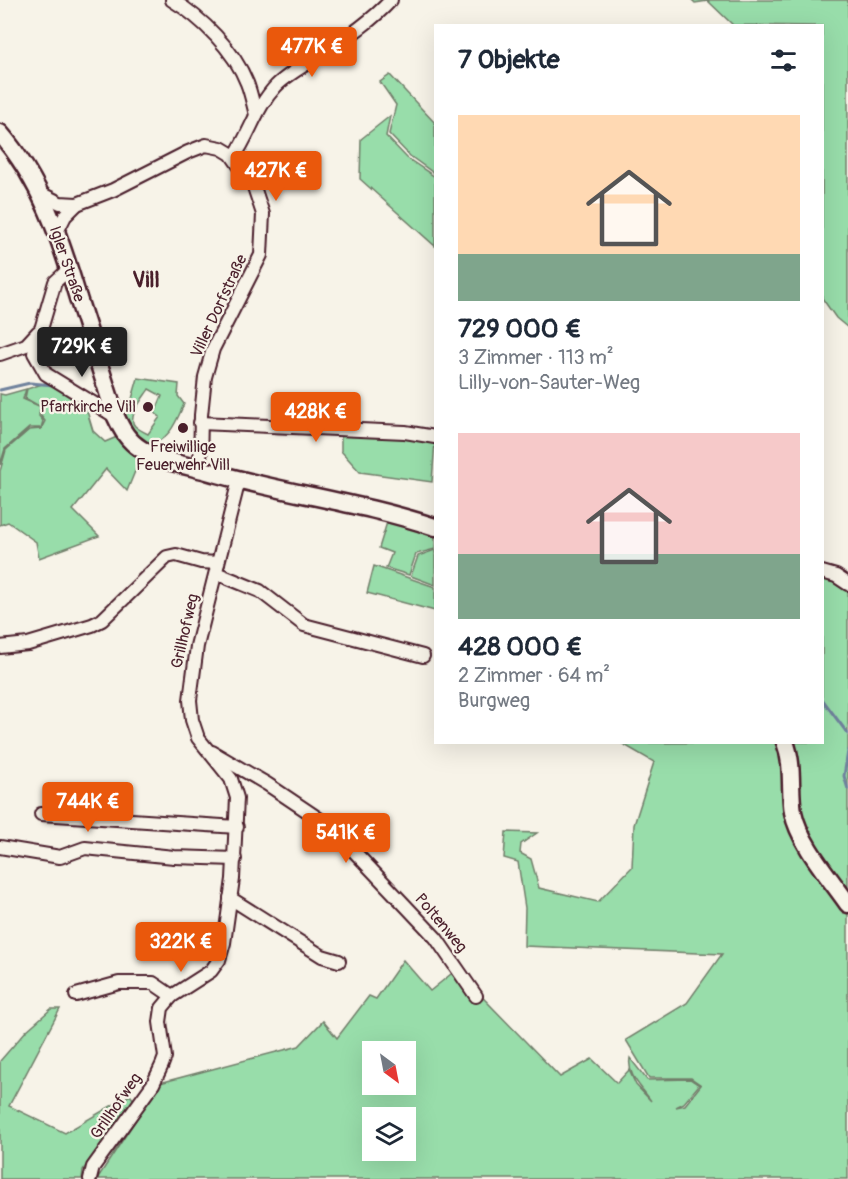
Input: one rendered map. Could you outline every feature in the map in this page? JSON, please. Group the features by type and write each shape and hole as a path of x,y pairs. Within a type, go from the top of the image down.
{"main road":[{"name":"Igler Straße","path":"0,133 42,194 57,232 116,417 128,439 155,455 200,469 239,480 357,504 434,527"},
{"path":"786,744 790,759 793,812 798,826 848,904"}],"street":[{"path":"57,232 65,216 77,204 113,190 188,152 204,146 222,148 234,157 245,141 269,93 286,77 344,39 391,0"},
{"path":"176,1 210,30 238,66 248,84 256,115"},
{"name":"Viller Dorfstraße","path":"200,469 200,423 205,377 213,349 261,255 263,222 260,201 254,187 234,157"},
{"path":"42,194 60,203 77,204"},
{"path":"69,269 55,282 34,353 46,374 116,417"},
{"path":"0,354 26,345 41,330"},
{"path":"200,423 405,432 434,437"},
{"name":"Grillhofweg","path":"90,1179 93,1167 153,1084 161,1069 165,1057 160,1022 161,1011 172,996 207,975 216,964 224,943 237,827 237,798 233,784 204,746 194,727 190,687 197,646 239,480"},
{"path":"0,647 28,644 102,620 167,557 176,555 217,568 260,591 304,625 423,656"},
{"path":"824,573 836,576 848,584"},
{"name":"Poltenweg","path":"204,746 267,784 331,827 436,938 476,996"},
{"path":"41,814 237,827"},
{"path":"0,847 60,856 85,848 206,859 234,859"},
{"path":"230,898 322,956 339,961"},
{"path":"76,995 119,983 153,983 172,996"}],"green space":[{"path":"692,0 848,0 848,328 836,318 824,301 824,24 732,24 708,1 695,3"},
{"path":"390,75 434,122 434,173 410,156 389,134 396,105 380,82"},
{"path":"390,116 386,136 407,158 434,176 434,245 360,179 361,139"},
{"path":"138,378 179,384 178,396 184,404 171,430 161,440 147,445 138,438 123,416 132,399","holes":["149,389 162,396 155,413 160,417 148,434 135,426 134,412"]},
{"path":"51,381 87,411 93,431 105,442 117,437 129,452 140,459 127,491 106,469 73,510 99,536 39,558 36,542 8,522 0,525 0,471 6,450 29,430 41,429 45,421 41,416 40,406 39,416 43,421 41,428 29,428 5,449 0,465 0,394 5,395 26,389 23,399 39,406 25,398 27,389"},
{"path":"341,434 434,441 432,482 360,472 341,451"},
{"path":"388,519 434,535 434,549 416,554 409,575 386,568 392,553 379,548"},
{"path":"434,550 434,585 411,576 418,556"},
{"path":"374,566 434,587 434,611 367,593"},
{"path":"824,575 848,585 848,1179 97,1179 160,1083 299,1046 323,1021 337,1038 369,996 376,999 403,960 430,991 456,970 560,1077 592,1059 617,1083 629,1070 636,1085 651,1101 633,1076 630,1058 647,1080 690,1079 699,1085 684,1103 676,1107 685,1105 701,1085 691,1078 649,1078 626,1040 687,1003 722,954 524,946 525,908 518,862 504,858 506,832 537,833 521,844 520,853 531,859 539,888 598,902 632,867 634,825 654,762 623,744 824,744"},
{"path":"51,1009 60,1009 9,1106 65,1133 130,1095 134,1100 83,1170 82,1179 0,1179 0,1061 26,1031"}],"waterway":[{"path":"0,390 30,383 54,385"},
{"path":"824,702 848,734"},
{"path":"848,751 844,776 848,789"}],"place":[{"name":"Pfarrkirche Vill","path":"148,407"},
{"name":"Freiwillige Feuerwehr Vill","path":"183,428"}],"district":[{"name":"Vill","path":"146,280"}]}
